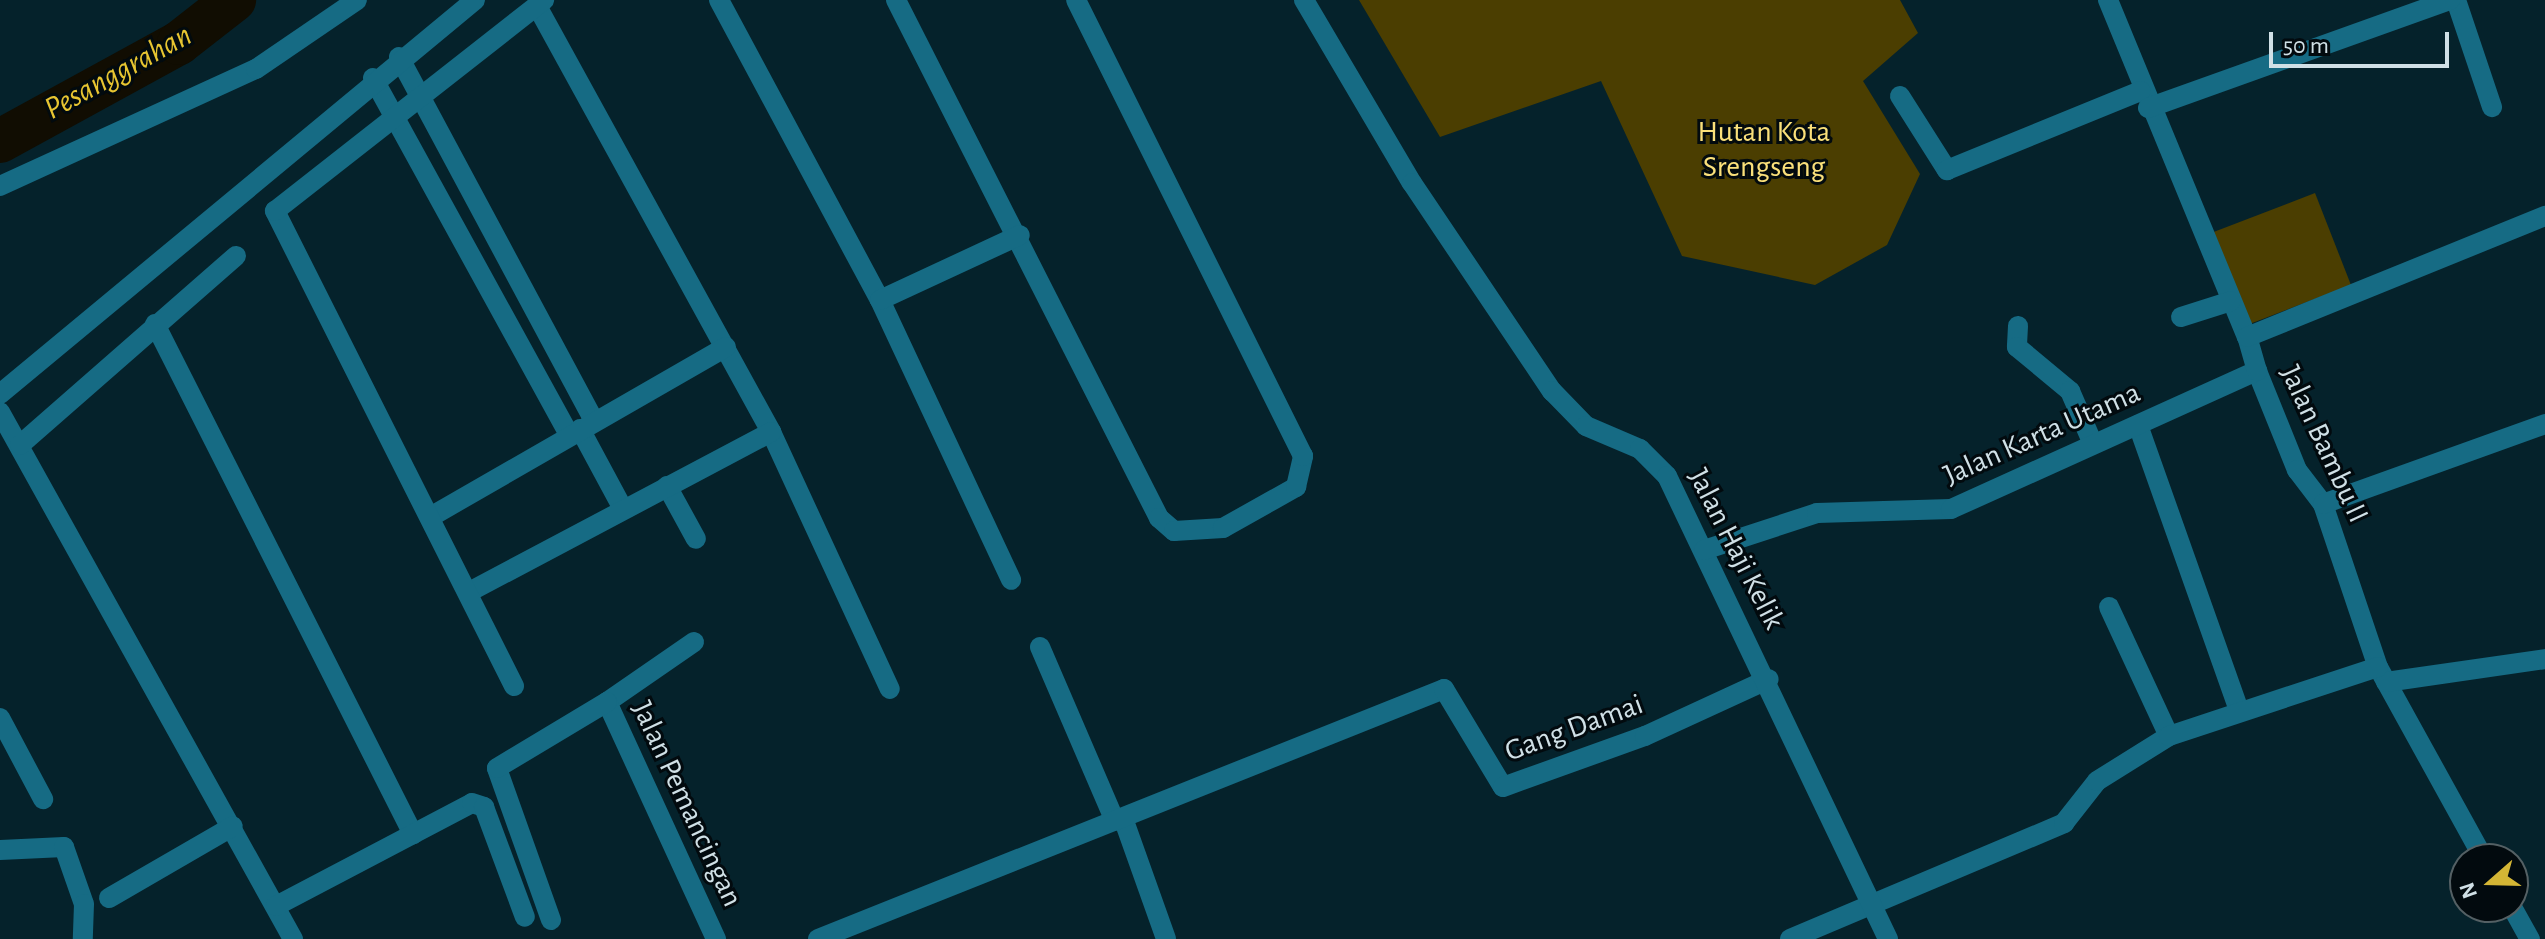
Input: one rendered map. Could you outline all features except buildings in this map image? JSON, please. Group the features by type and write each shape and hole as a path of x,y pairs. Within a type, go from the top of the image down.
{"street":[{"path":"0,186 245,75 357,0"},
{"path":"0,394 373,78 475,0"},
{"path":"719,0 880,300 1011,580"},
{"path":"896,0 1020,235 1166,526 1223,528 1296,487 1303,456 1076,0"},
{"name":"Jalan Haji Kelik","path":"1304,0 1412,183 1552,391 1586,426 1655,462 1704,550 1769,679 1876,906 1888,939"},
{"name":"Jalan Bambu II","path":"2108,0 2144,100 2247,337 2257,371 2297,470 2323,504 2382,674 2475,843"},
{"path":"1900,96 1947,170 2144,100 2453,0 2492,107"},
{"path":"514,686 432,516 275,211 541,3 771,432 890,689"},
{"path":"399,57 551,340 581,429"},
{"path":"373,78 398,112 526,353 581,429 623,509"},
{"path":"2247,337 2545,216"},
{"path":"880,300 1020,235"},
{"path":"20,445 236,256"},
{"path":"2181,317 2231,301"},
{"path":"155,324 413,834"},
{"path":"2018,326 2017,347 2070,391 2093,444"},
{"path":"526,353 551,340"},
{"path":"432,516 726,347"},
{"name":"Jalan Karta Utama","path":"1704,550 1817,513 1940,512 2257,371"},
{"path":"2323,504 2545,424"},
{"path":"3,425 20,445 293,939"},
{"path":"2138,425 2238,708"},
{"path":"469,592 771,432"},
{"path":"667,486 696,539"},
{"path":"2109,607 2169,736"},
{"name":"Jalan Pemancingan","path":"694,642 607,702 716,939"},
{"path":"1040,647 1119,819 1166,939"},
{"path":"1790,939 1876,906 2064,823 2097,781 2169,736 2238,708 2382,674 2545,659"},
{"name":"Gang Damai","path":"1119,819 1447,689 1503,787 1645,736 1769,679"},
{"path":"551,920 497,768 607,702"},
{"path":"0,718 43,799"},
{"path":"276,906 472,803 484,807 525,917"},
{"path":"818,939 1119,819"},
{"path":"109,898 233,826"},
{"path":"0,850 64,847 84,904 83,939"}],"green space":[{"name":"Hutan Kota Srengseng","path":"1359,0 1900,0 1918,33 1863,81 1920,174 1887,245 1815,285 1682,256 1601,81 1440,137"},
{"path":"2315,193 2351,285 2247,325 2211,233"}],"waterway":[{"name":"Pesanggrahan","path":"0,141 179,43 234,0"}]}
